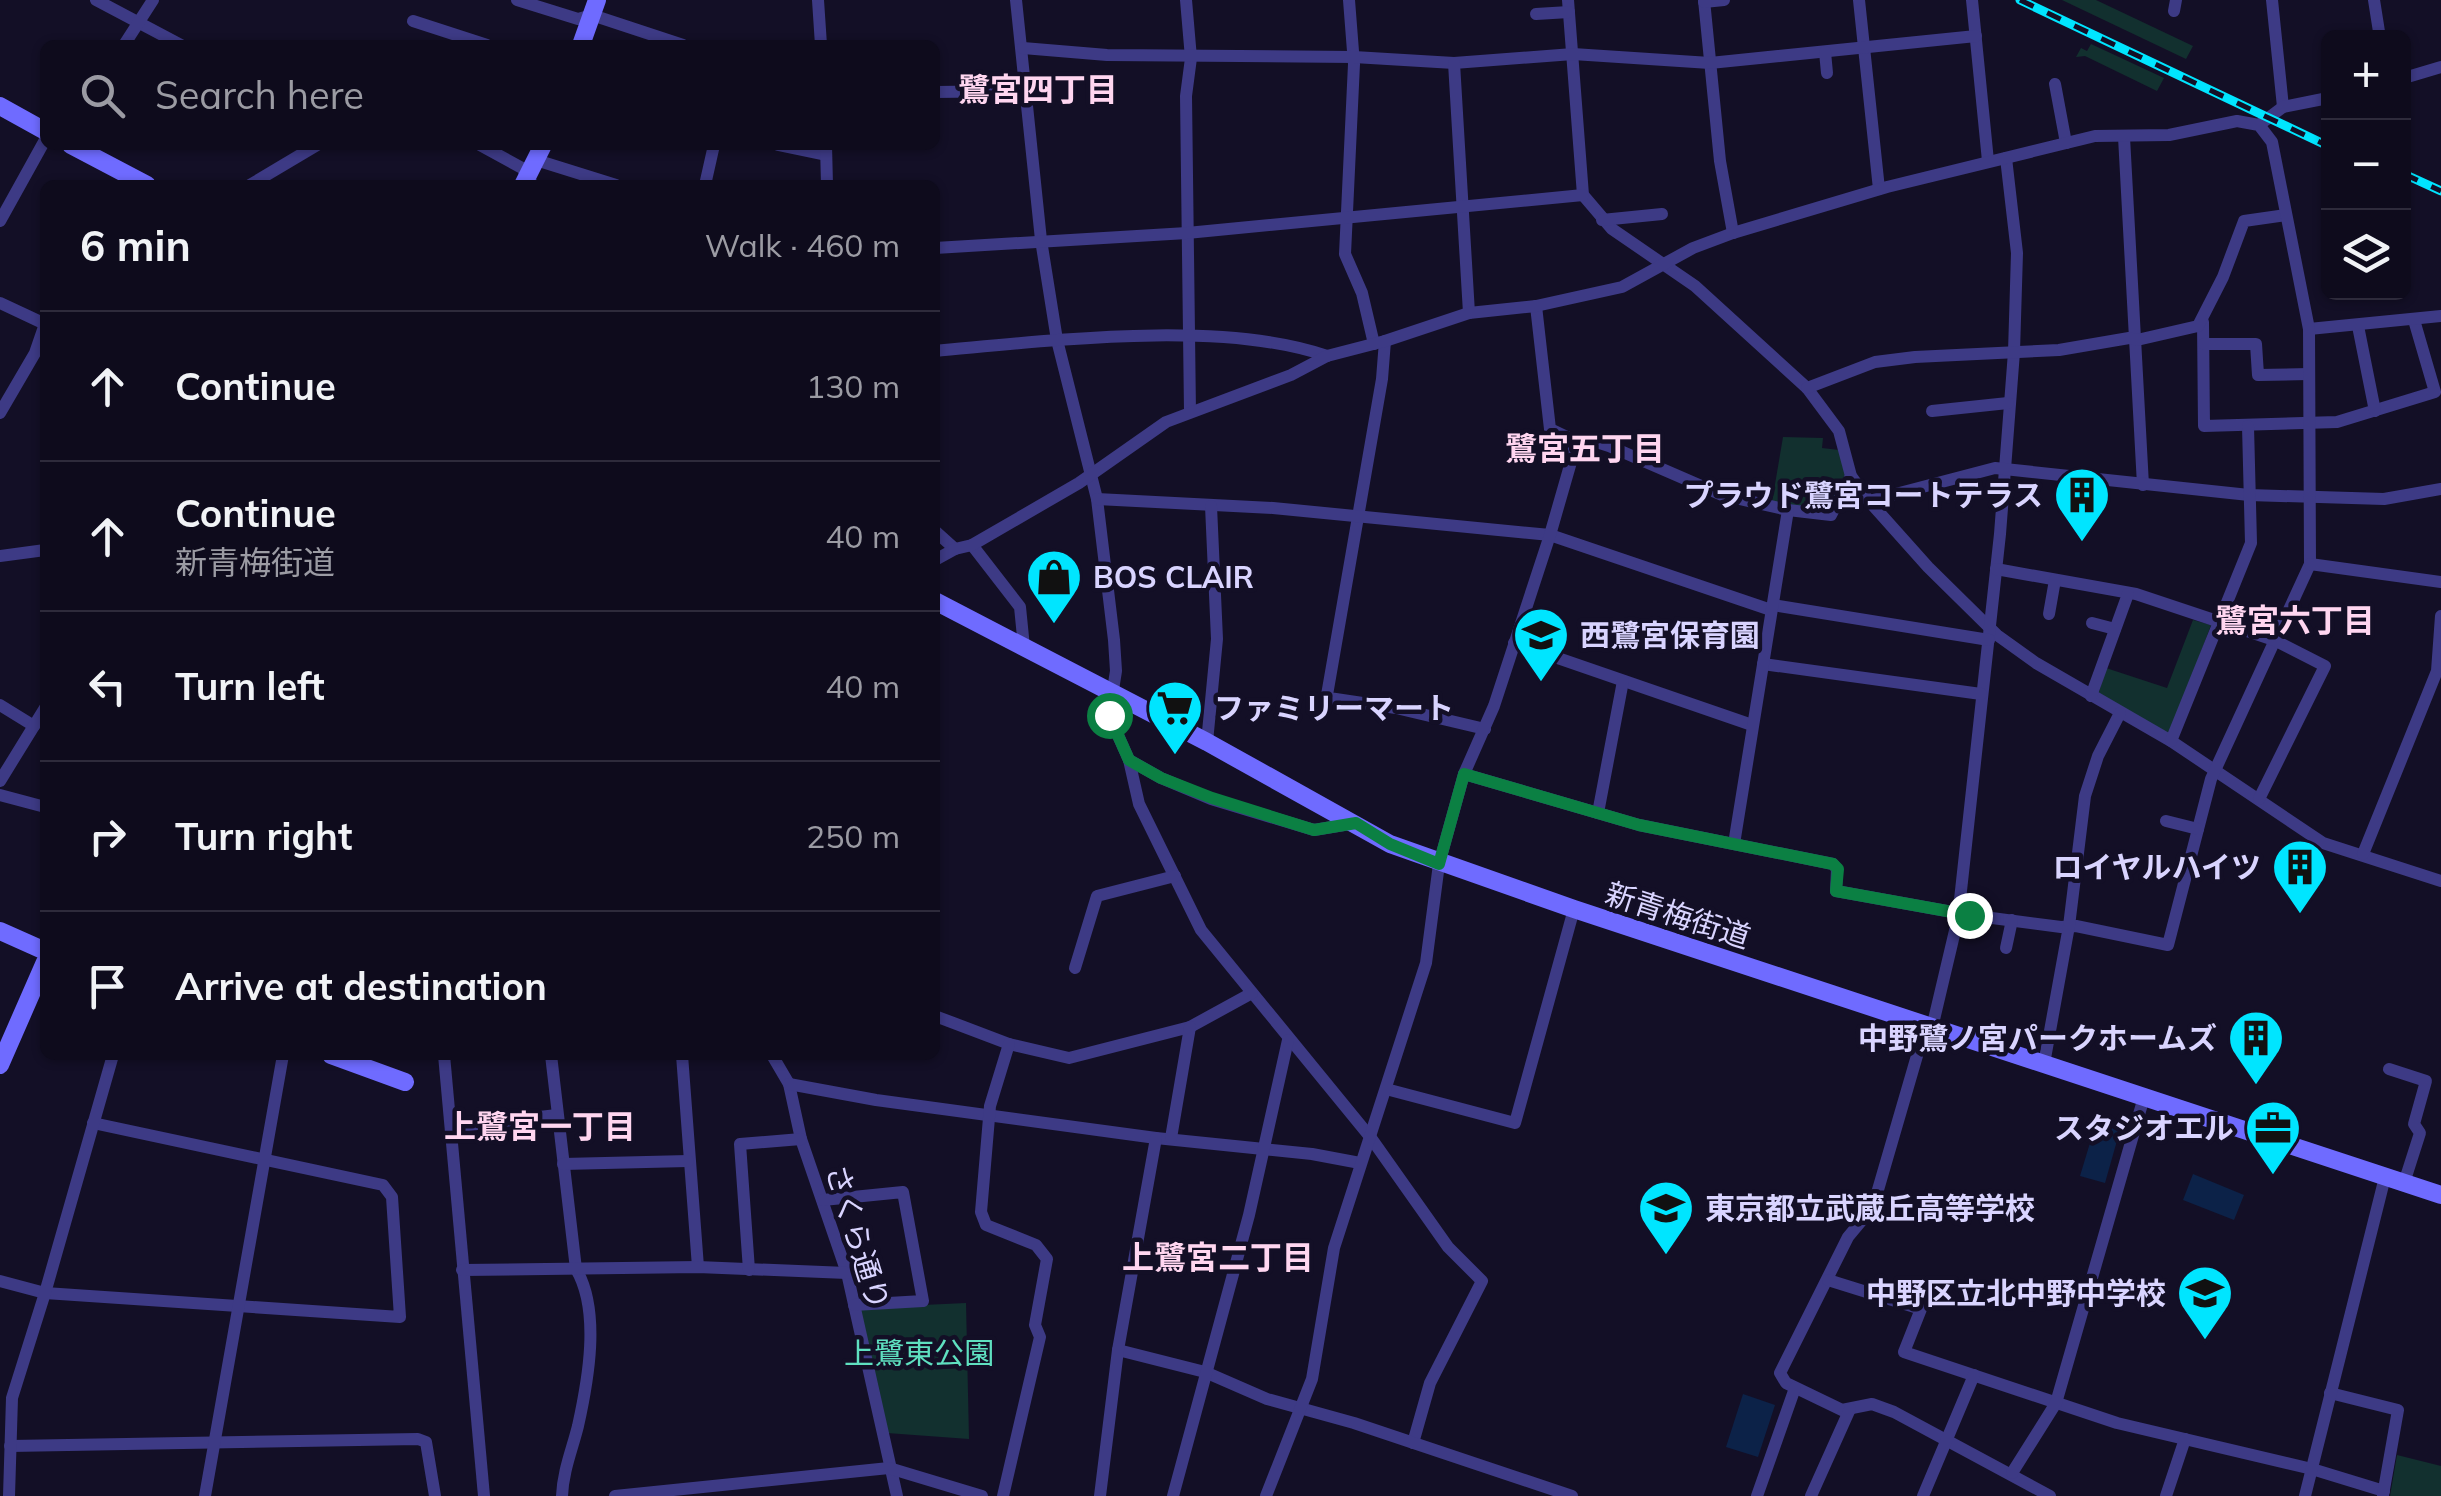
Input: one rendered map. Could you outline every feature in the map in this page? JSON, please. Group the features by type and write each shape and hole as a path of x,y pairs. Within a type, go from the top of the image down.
{"main road":[{"path":"583,40 594,8"},
{"path":"0,106 40,128"},
{"path":"81,150 138,180"},
{"name":"新青梅街道","path":"940,604 1207,742 1390,844 1439,864 2441,1195"},
{"path":"0,932 40,949"},
{"path":"0,1065 40,973"},
{"path":"345,1060 405,1082"}],"street":[{"path":"96,0 171,40"},
{"path":"127,40 153,0"},
{"path":"517,0 578,19 594,8 671,40"},
{"path":"818,0 821,40"},
{"path":"1016,0 1040,240 1057,340 1097,499 1116,671 1109,715 1129,760 1139,804 1201,930 1371,1138 1448,1246 1482,1281 1430,1383 1413,1443"},
{"path":"1186,0 1190,58 1186,96 1190,412"},
{"path":"1350,0 1354,57 1345,254 1380,342 1382,379 1329,698 1485,728"},
{"path":"1724,0 1704,1 1720,161 1733,233"},
{"path":"1859,0 1879,189"},
{"path":"1972,0 1988,160"},
{"path":"2272,0 2283,107"},
{"path":"2374,0 2379,30"},
{"path":"1536,14 1568,6 1583,195 1602,220 1694,286 1807,388 1839,431 1851,476 1869,501 1989,633"},
{"path":"412,20 446,38"},
{"path":"1023,48 1190,58 1354,57 1454,63 1573,54 1710,63 1976,36"},
{"path":"1825,52 1827,73"},
{"path":"1454,63 1469,313"},
{"path":"2411,76 2441,67"},
{"path":"2056,84 2066,143"},
{"path":"940,92 1024,91"},
{"path":"2259,125 2283,107 2321,99"},
{"path":"940,557 955,548 972,545 1090,474 1166,422 1291,375 1327,356 1469,313 1536,306 1622,286 1693,248 1733,233 1988,160 2095,136 2169,135 2237,121 2259,125 2272,142 2309,329 2310,564 2216,770 2168,945 1836,891 1838,869 1833,864 1639,825 1464,774"},
{"path":"2124,136 2143,485"},
{"path":"0,221 40,149"},
{"path":"258,180 309,150"},
{"path":"489,150 522,168 586,180"},
{"path":"706,180 713,150"},
{"path":"826,150 827,180"},
{"path":"2006,158 2017,253 2014,352 1996,569 1959,912 1932,1028 1921,1042 1874,1207 1848,1237 1780,1373 1786,1383 1842,1410 1872,1404 2012,1473 2026,1490 2050,1496"},
{"path":"940,248 1187,233 1583,195"},
{"path":"1602,220 1662,214"},
{"path":"1807,388 1875,362 2058,350 2137,340 2198,326 2244,220 2286,215"},
{"path":"0,303 40,322"},
{"path":"1536,306 1550,429 1574,441 1584,438 1609,446 1722,496 1788,510 1831,515 1851,476"},
{"path":"2309,329 2441,316"},
{"path":"2202,322 2204,426 2248,426 2337,422 2435,392 2414,320"},
{"path":"2358,326 2374,411"},
{"path":"940,351 1057,340 1187,337 1300,347 1327,356"},
{"path":"0,413 40,339"},
{"path":"2204,344 2256,344 2258,375 2309,374"},
{"path":"1932,411 2008,403"},
{"path":"2172,741 2250,542 2248,426"},
{"path":"1266,1496 1312,1379 1334,1248 1426,964 1439,864 1464,774 1485,728 1514,644 1574,455 1574,441"},
{"path":"1869,501 1995,468 2249,495 2384,498 2441,489"},
{"path":"1097,499 1358,515 1550,534 1772,608 1989,633 2172,741 2323,842 2441,881"},
{"path":"1207,742 1217,639 1212,506"},
{"path":"1734,844 1788,510"},
{"path":"940,534 955,548"},
{"path":"972,545 1020,607 1024,647"},
{"path":"0,556 40,551"},
{"path":"2310,564 2441,582"},
{"path":"1996,569 2128,594 2274,640 2325,666 2259,799"},
{"path":"2049,614 2055,580"},
{"path":"2091,696 2128,594"},
{"path":"2364,854 2437,671 2441,616"},
{"path":"2092,623 2115,629"},
{"path":"1514,644 1752,726"},
{"path":"1763,664 1981,694"},
{"path":"1598,812 1623,681"},
{"path":"0,705 34,726"},
{"path":"2044,1064 2069,926 2086,796 2098,756 2120,713"},
{"path":"0,781 40,716"},
{"path":"1129,760 1161,778 1212,798 1314,830 1356,823"},
{"path":"0,794 40,806"},
{"path":"2166,821 2198,829"},
{"path":"1075,968 1097,896 1175,876"},
{"path":"1386,1089 1515,1123 1574,909"},
{"path":"2006,948 2012,920"},
{"path":"940,1018 1010,1044 1069,1058 1190,1027 1252,993"},
{"path":"1171,1138 1190,1027"},
{"path":"1173,1496 1242,1244 1288,1040"},
{"path":"1003,1496 1040,1338 1036,1324 1047,1259 1036,1245 986,1225 981,1212 989,1115 1010,1044"},
{"path":"2404,1183 2420,1133 2414,1124 2426,1081 2395,1071 2406,1058"},
{"path":"8,1496 12,1398 112,1060"},
{"path":"205,1496 282,1060"},
{"path":"444,1060 484,1496"},
{"path":"552,1060 576,1269 582,1280 590,1338 578,1424 564,1472 562,1496"},
{"path":"682,1060 698,1267"},
{"name":"さくら通り","path":"775,1060 789,1084 801,1139 847,1273 898,1496"},
{"path":"789,1084 1360,1164"},
{"path":"2012,1473 2056,1403 2144,1097"},
{"path":"451,1127 557,1115"},
{"path":"0,1281 45,1294 400,1317 389,1190 383,1185 93,1123"},
{"path":"2399,1124 2416,1128"},
{"path":"1100,1496 1118,1350 1156,1138"},
{"path":"749,1270 740,1144 801,1139"},
{"path":"562,1164 688,1161"},
{"path":"2305,1496 2385,1177"},
{"path":"823,1200 903,1192 922,1301 854,1305"},
{"path":"462,1270 698,1267 847,1273"},
{"path":"1828,1280 1921,1309 1904,1352 2117,1423 2312,1468 2384,1493 2398,1410 2330,1393"},
{"path":"1118,1350 1206,1372 1267,1398 1572,1496"},
{"path":"1923,1496 1974,1376"},
{"path":"1757,1496 1795,1388"},
{"path":"1811,1496 1850,1408"},
{"path":"10,1446 418,1439 426,1442 435,1496"},
{"path":"2166,1496 2185,1439"},
{"path":"615,1496 890,1468 982,1496"}],"green space":[{"path":"2062,0 2096,0 2193,46 2186,59"},
{"path":"2091,44 2164,78 2157,91 2085,56 2076,57 2081,48 2087,51"},
{"path":"1783,437 1823,438 1822,448 1839,450 1846,475 1827,510 1772,502"},
{"path":"2193,620 2211,625 2170,734 2098,695 2106,668 2167,688"},
{"name":"上鷺東公園","path":"966,1303 969,1439 887,1433 859,1308"},
{"path":"2397,1455 2441,1466 2441,1496 2390,1496"}],"water":[{"path":"2096,1123 2120,1130 2105,1183 2080,1176"},
{"path":"2193,1174 2244,1195 2234,1220 2183,1200"},
{"path":"1743,1394 1775,1405 1758,1457 1726,1447"}],"railway":[{"path":"2020,0 2321,143"},
{"path":"2411,177 2441,191"}],"place":[{"name":"プラウド鷺宮コートテラス","path":"2082,544"},
{"name":"BOS CLAIR","path":"1054,626"},
{"name":"西鷺宮保育園","path":"1541,684"},
{"name":"ファミリーマート","path":"1175,757"},
{"name":"ロイヤルハイツ","path":"2300,916"},
{"name":"中野鷺ノ宮パークホームズ","path":"2256,1087"},
{"name":"スタジオエル","path":"2273,1177"},
{"name":"東京都立武蔵丘高等学校","path":"1666,1257"},
{"name":"中野区立北中野中学校","path":"2205,1342"}],"district":[{"name":"鷺宮四丁目","path":"1038,89"},
{"name":"鷺宮五丁目","path":"1585,448"},
{"name":"鷺宮六丁目","path":"2295,620"},
{"name":"上鷺宮一丁目","path":"540,1126"},
{"name":"上鷺宮二丁目","path":"1218,1257"}],"route":[{"path":"1109,715 1129,760 1161,778 1314,830 1356,823 1390,844 1439,864 1464,774 1639,825 1833,864 1838,869 1836,891 1969,915"}]}
